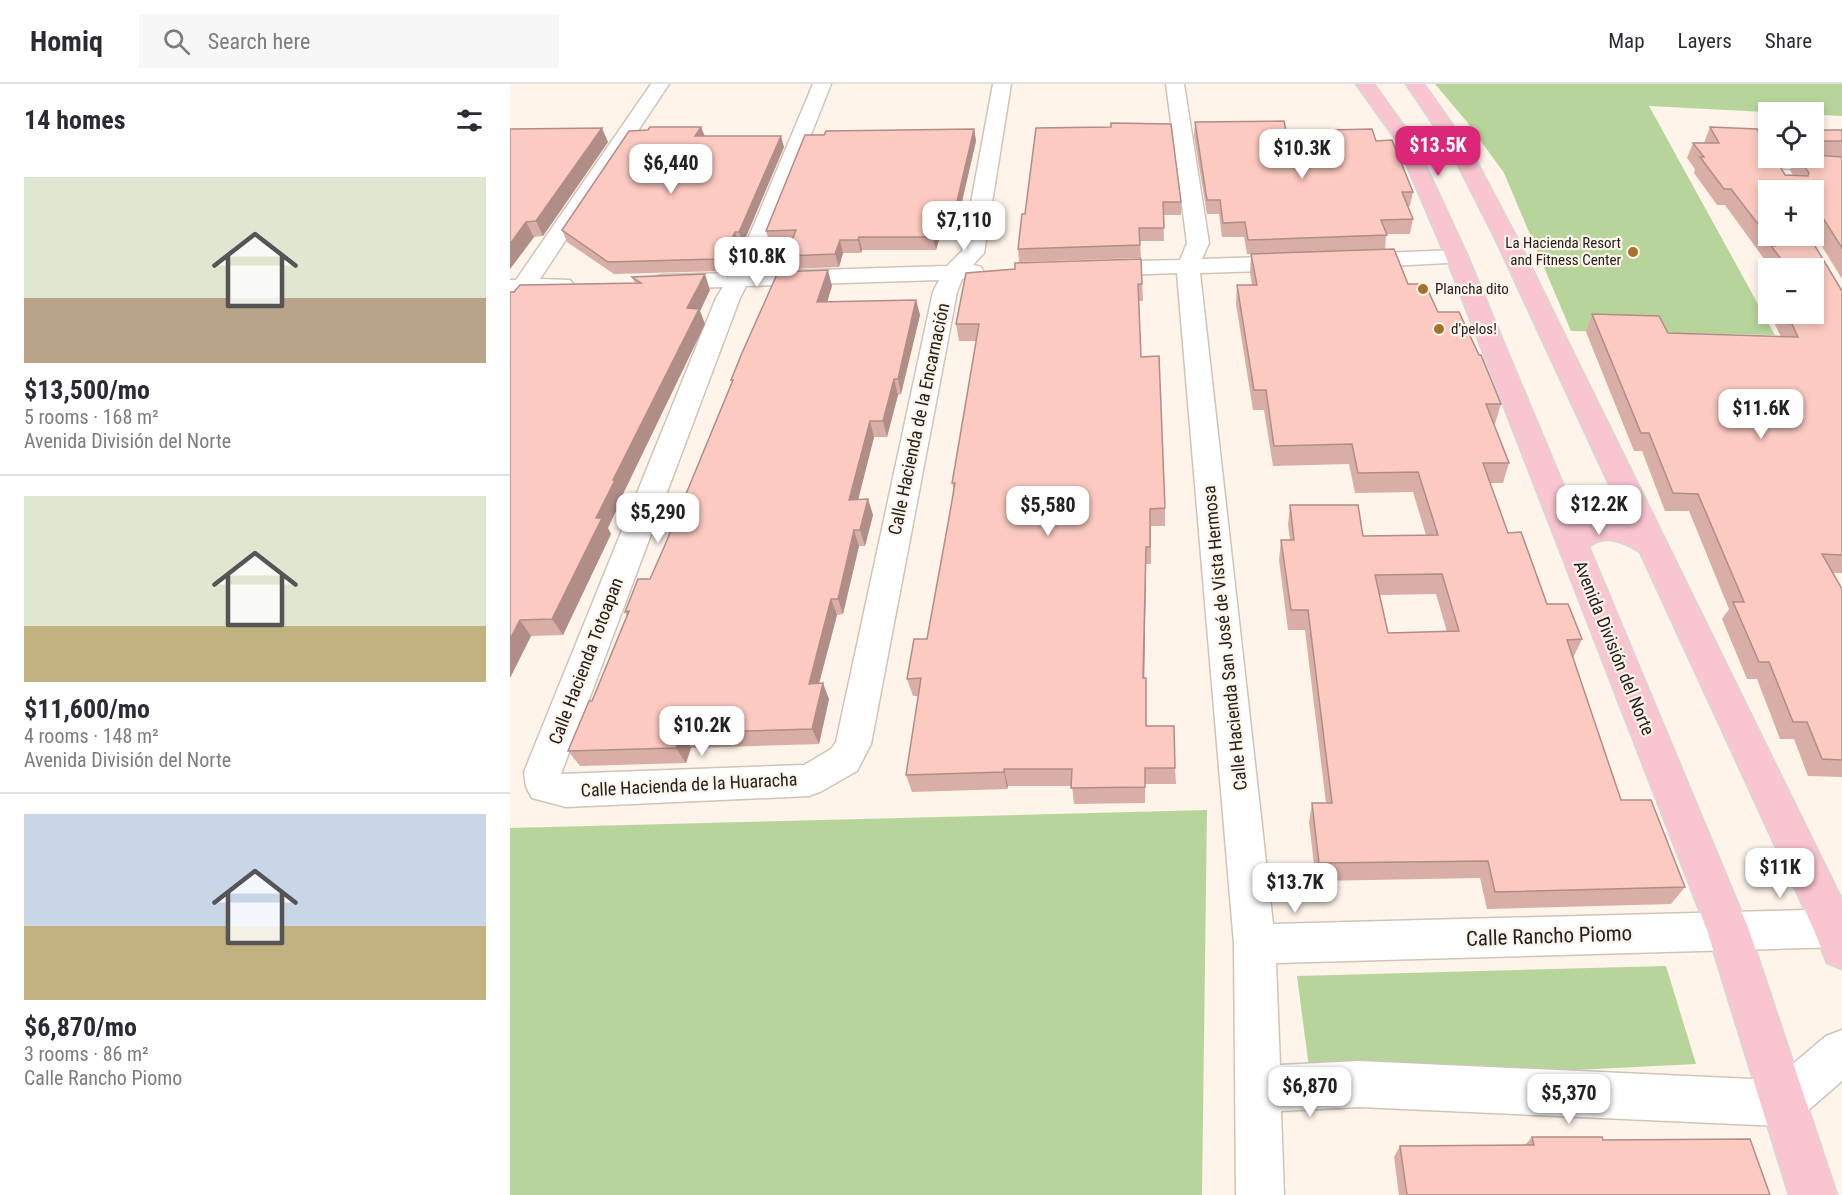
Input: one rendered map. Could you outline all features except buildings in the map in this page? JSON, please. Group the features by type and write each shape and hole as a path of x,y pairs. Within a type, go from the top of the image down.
{"main road":[{"name":"Avenida División del Norte","path":"1365,84 1441,162 1506,238 1839,935"},
{"name":"Avenida División del Norte","path":"1415,84 1441,162 1456,257 1728,930 1782,1103 1814,1195"},
{"path":"1553,496 1573,508 1598,513 1619,507 1626,502 1629,495"},
{"path":"1573,547 1585,534 1608,529 1640,537 1652,545"}],"street":[{"path":"510,307 517,287 660,84"},
{"name":"Calle Hacienda Totoapan","path":"542,772 724,309 751,258 822,84"},
{"name":"Calle Hacienda de la Encarnación","path":"844,760 853,744 945,292 954,272 973,253 1002,84"},
{"name":"Calle Hacienda San José de Vista Hermosa","path":"1175,84 1198,243 1188,266 1255,944 1260,1195"},
{"path":"1824,163 1842,165"},
{"path":"1071,269 1456,257"},
{"path":"643,282 989,272"},
{"path":"517,287 584,284"},
{"name":"Calle Hacienda de la Huaracha","path":"542,772 545,787 578,791 809,780 844,760"},
{"name":"Calle Rancho Piomo","path":"1255,944 1728,930 1839,935"},
{"path":"1258,1089 1359,1084 1782,1103 1842,1052"}],"green space":[{"name":"La Hacienda Resort and Fitness Center","path":"1435,84 1842,84 1842,116 1824,115 1824,102 1758,102 1758,112 1649,106 1758,304 1758,324 1769,324 1775,335 1571,331 1504,173 1467,122"},
{"path":"1207,810 1202,1195 510,1195 510,828"},
{"path":"1666,966 1696,1064 1311,1083 1297,976"}],"place":[{"name":"La Hacienda Resort and Fitness Center","path":"1633,252"},
{"name":"Plancha dito","path":"1423,289"},
{"name":"d'pelos!","path":"1439,329"}]}
